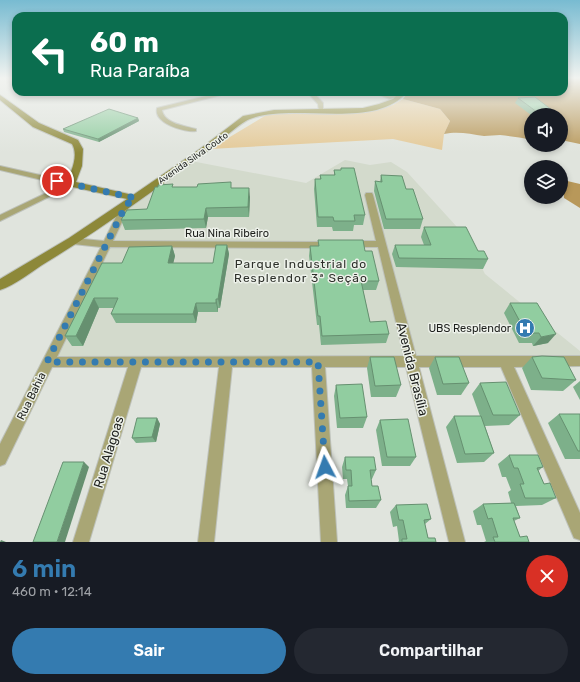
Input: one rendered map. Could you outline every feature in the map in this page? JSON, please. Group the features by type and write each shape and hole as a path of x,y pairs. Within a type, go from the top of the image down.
{"main road":[{"path":"8,103 36,125 75,142 79,149 78,166 71,184 130,202"},
{"name":"Avenida Silva Couto","path":"0,285 73,241 203,151 246,118 274,112 355,111 374,108 389,103"}],"street":[{"path":"183,103 159,109 159,113 163,119 194,130"},
{"path":"320,103 321,111"},
{"path":"0,168 71,184"},
{"path":"0,218 71,184"},
{"name":"Avenida Brasília","path":"369,195 457,542"},
{"name":"Rua Bahia","path":"0,459 105,244 130,202"},
{"name":"Rua Nina Ribeiro","path":"73,241 105,244 381,244"},
{"path":"47,362 226,363 580,360"},
{"path":"505,361 580,532"},
{"name":"Rua Alagoas","path":"81,542 136,362"},
{"path":"318,362 329,542"},
{"path":"206,542 226,363"}],"shaded area":[{"path":"396,103 419,103 440,109 450,121 444,134 442,150 393,139 210,149 268,114 294,112 335,114 367,112"},
{"path":"419,103 580,103 580,144 568,141 568,108 524,108 524,138 500,135 484,136 459,133 444,134 450,121 440,109"},
{"path":"186,160 306,183 345,160 370,165 391,162 407,172 467,238 485,274 580,351 580,361 48,363 131,198"},
{"path":"568,181 580,184 580,208 568,200"}],"building":[{"path":"525,103 543,103 549,108 532,108"},
{"path":"109,109 138,118 98,139 63,129"},
{"path":"341,168 354,168 365,215 354,215 355,221 334,221 333,217 318,217 315,179 321,179 320,175 335,175 334,170 341,170"},
{"path":"381,175 402,176 406,189 413,189 423,219 386,219 375,181 382,182"},
{"path":"231,182 231,188 249,188 248,207 206,208 204,219 121,220 127,210 147,209 155,187 158,187 158,185 173,184 172,187 197,187 198,184"},
{"path":"424,227 466,227 478,251 484,251 488,259 399,258 395,245 431,245"},
{"path":"318,240 363,240 365,251 372,251 379,281 361,281 370,322 386,321 389,334 322,336 320,316 318,316 310,246 319,246"},
{"path":"216,245 227,245 218,299 216,299 216,303 196,303 193,314 111,314 118,298 94,298 76,336 65,336 102,263 122,263 129,247 172,246 168,263 213,263"},
{"path":"510,303 537,303 556,334 541,337 539,333 526,333"},
{"path":"370,357 394,357 401,385 375,386"},
{"path":"435,357 459,357 469,383 443,384"},
{"path":"532,357 564,357 576,380 542,378"},
{"path":"506,382 520,415 493,415 480,383"},
{"path":"362,384 367,417 340,418 336,385"},
{"path":"559,414 580,414 580,451 578,451"},
{"path":"454,416 481,416 494,453 465,454"},
{"path":"137,418 157,418 152,437 132,438"},
{"path":"408,419 416,457 387,457 380,420"},
{"path":"509,455 538,455 543,467 537,468 544,484 550,483 556,498 525,498 520,484 524,484 518,468 514,468"},
{"path":"345,457 374,457 376,470 370,470 372,486 378,486 381,500 349,501 348,486 352,486 351,470 346,470"},
{"path":"63,462 84,462 57,542 33,542"},
{"path":"514,503 520,518 513,518 520,537 527,536 529,542 495,542 493,537 498,537 492,518 488,519 483,504"},
{"path":"427,504 431,519 424,520 428,538 435,538 436,542 402,542 402,539 407,539 403,520 399,520 396,505"}],"place":[{"name":"UBS Resplendor","path":"525,328"}],"district":[{"name":"Parque Industrial do Resplendor 3ª Seção","path":"301,271"}],"route":[{"path":"57,181 135,198 126,205 105,244 47,362 318,362 325,467"}]}
